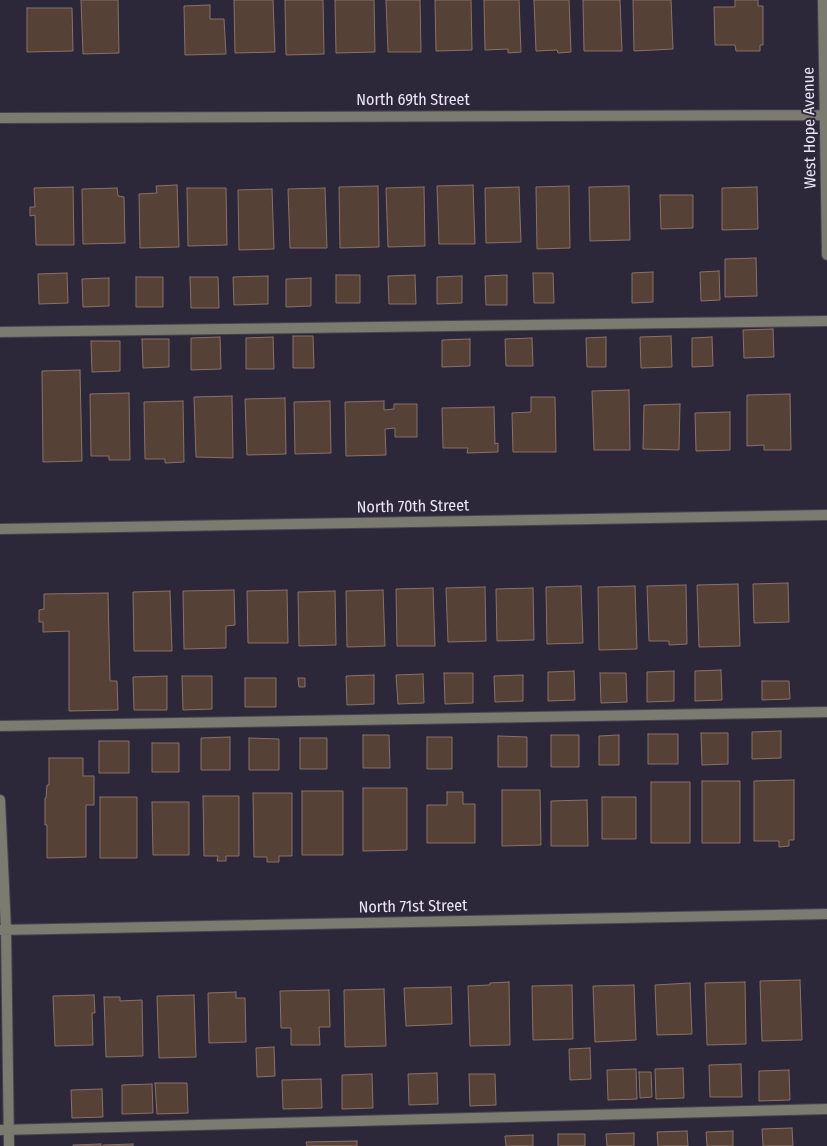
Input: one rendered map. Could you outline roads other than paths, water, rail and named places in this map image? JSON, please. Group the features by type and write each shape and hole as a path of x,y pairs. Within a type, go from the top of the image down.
{"street":[{"name":"West Hope Avenue","path":"822,0 826,115 827,255"},
{"name":"North 69th Street","path":"0,118 826,115"},
{"path":"0,332 827,321"},
{"name":"North 70th Street","path":"0,529 827,515"},
{"path":"0,726 827,712"},
{"path":"0,800 4,1130 9,1146"},
{"name":"North 71st Street","path":"3,930 827,914"},
{"path":"4,1130 827,1109"}]}
